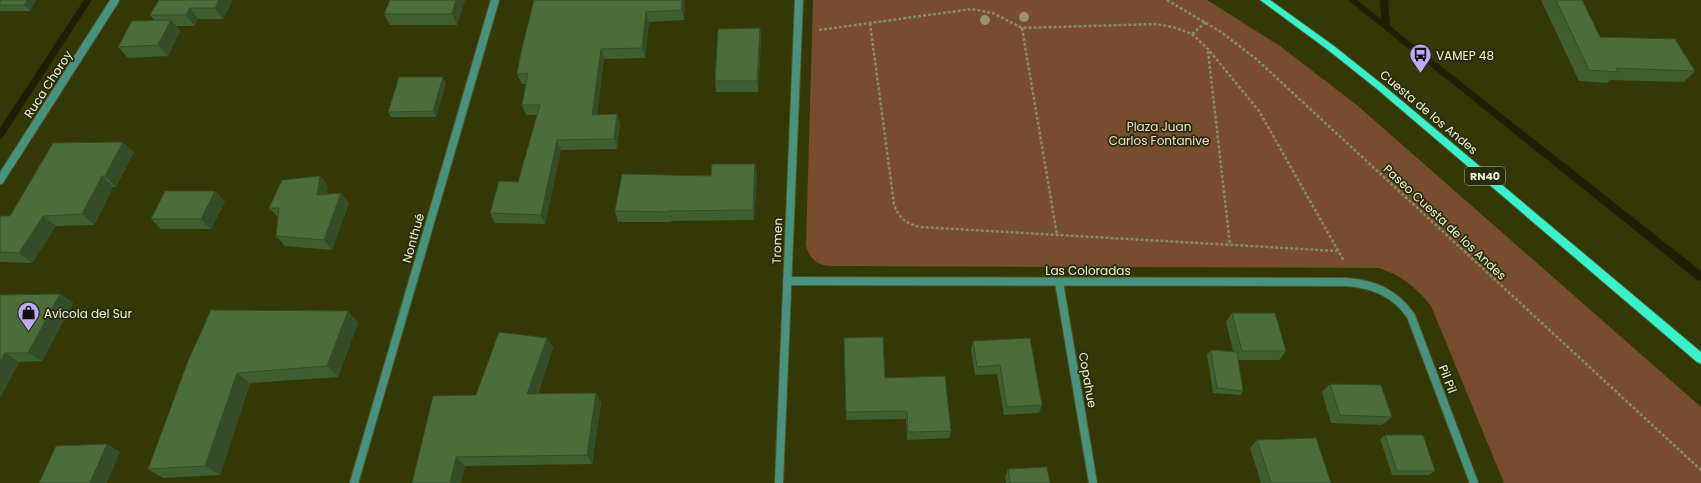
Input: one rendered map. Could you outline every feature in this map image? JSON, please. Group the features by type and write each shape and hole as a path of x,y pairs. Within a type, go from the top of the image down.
{"main road":[{"name":"Cuesta de los Andes","path":"1264,0 1330,48 1409,111 1701,359"}],"street":[{"name":"Ruca Choroy","path":"0,180 115,0"},
{"name":"Nonthué","path":"354,483 495,0"},
{"name":"Tromen","path":"779,483 799,0"},
{"name":"Las Coloradas","path":"787,281 1346,282 1367,284 1387,292"},
{"name":"Copahue","path":"1060,282 1093,483"},
{"name":"Pil Pil","path":"1387,292 1405,307 1411,316 1474,483"}],"path":[{"name":"Paseo Cuesta de los Andes","path":"1167,0 1206,22 1255,58 1701,470"},
{"path":"812,31 972,9 993,13 1022,28 1156,24 1174,27 1192,34 1208,49 1263,118 1347,267"},
{"path":"1192,34 1206,22"},
{"path":"870,23 894,204 898,214 907,223 920,227 1338,251"},
{"path":"1022,28 1056,235"},
{"path":"1208,49 1230,245"}],"green space":[{"name":"Plaza Juan Carlos Fontanive","path":"813,0 1207,0 1280,46 1358,106 1701,407 1701,483 1504,483 1431,306 1420,293 1408,283 1394,274 1379,268 827,266 818,263 809,254 806,245"}],"building":[{"path":"0,0 27,0 24,5 0,5"},
{"path":"159,0 219,0 215,8 190,8 186,15 150,15"},
{"path":"390,0 456,0 452,14 384,14"},
{"path":"534,0 682,0 682,10 646,12 642,48 601,49 592,115 617,114 614,139 557,140 541,215 490,213 499,181 518,182 540,105 522,105 528,73 517,74"},
{"path":"1556,0 1582,0 1600,37 1675,39 1695,71 1616,68 1618,72 1589,70"},
{"path":"171,20 158,45 118,47 132,21"},
{"path":"760,28 757,81 715,81 718,29"},
{"path":"399,77 443,77 433,111 388,112"},
{"path":"123,142 105,176 102,176 82,214 43,216 19,253 0,252 0,216 10,216 53,143"},
{"path":"712,164 755,164 753,210 668,212 615,211 622,174 711,176"},
{"path":"320,176 317,195 341,193 324,240 276,236 279,208 269,208 282,180"},
{"path":"165,191 215,191 201,219 151,219"},
{"name":"Avícola del Sur","path":"60,294 28,353 5,353 0,362 0,295"},
{"path":"211,310 348,311 327,366 237,373 205,466 148,469 188,361"},
{"path":"1232,313 1275,313 1286,351 1242,351"},
{"path":"499,332 547,338 527,394 596,393 587,455 456,457 450,483 412,483 433,396 476,395"},
{"path":"883,337 885,378 945,376 951,431 908,432 907,411 846,412 844,338"},
{"path":"1030,338 1042,405 1007,407 1000,365 977,367 973,341"},
{"path":"1211,350 1237,352 1243,391 1217,388"},
{"path":"1330,384 1381,385 1392,417 1340,415"},
{"path":"1385,435 1423,435 1435,471 1397,471"},
{"path":"1316,438 1331,483 1271,483 1257,440"},
{"path":"107,444 90,483 39,483 56,446"},
{"path":"1047,467 1050,483 1010,483 1008,469"}],"waterway":[{"path":"0,135 88,0"},
{"path":"1352,0 1386,27"},
{"path":"1384,0 1386,27"},
{"path":"1386,27 1701,277"}],"place":[{"name":"VAMEP 48","path":"1420,74"},
{"name":"Avícola del Sur","path":"28,332"}]}
